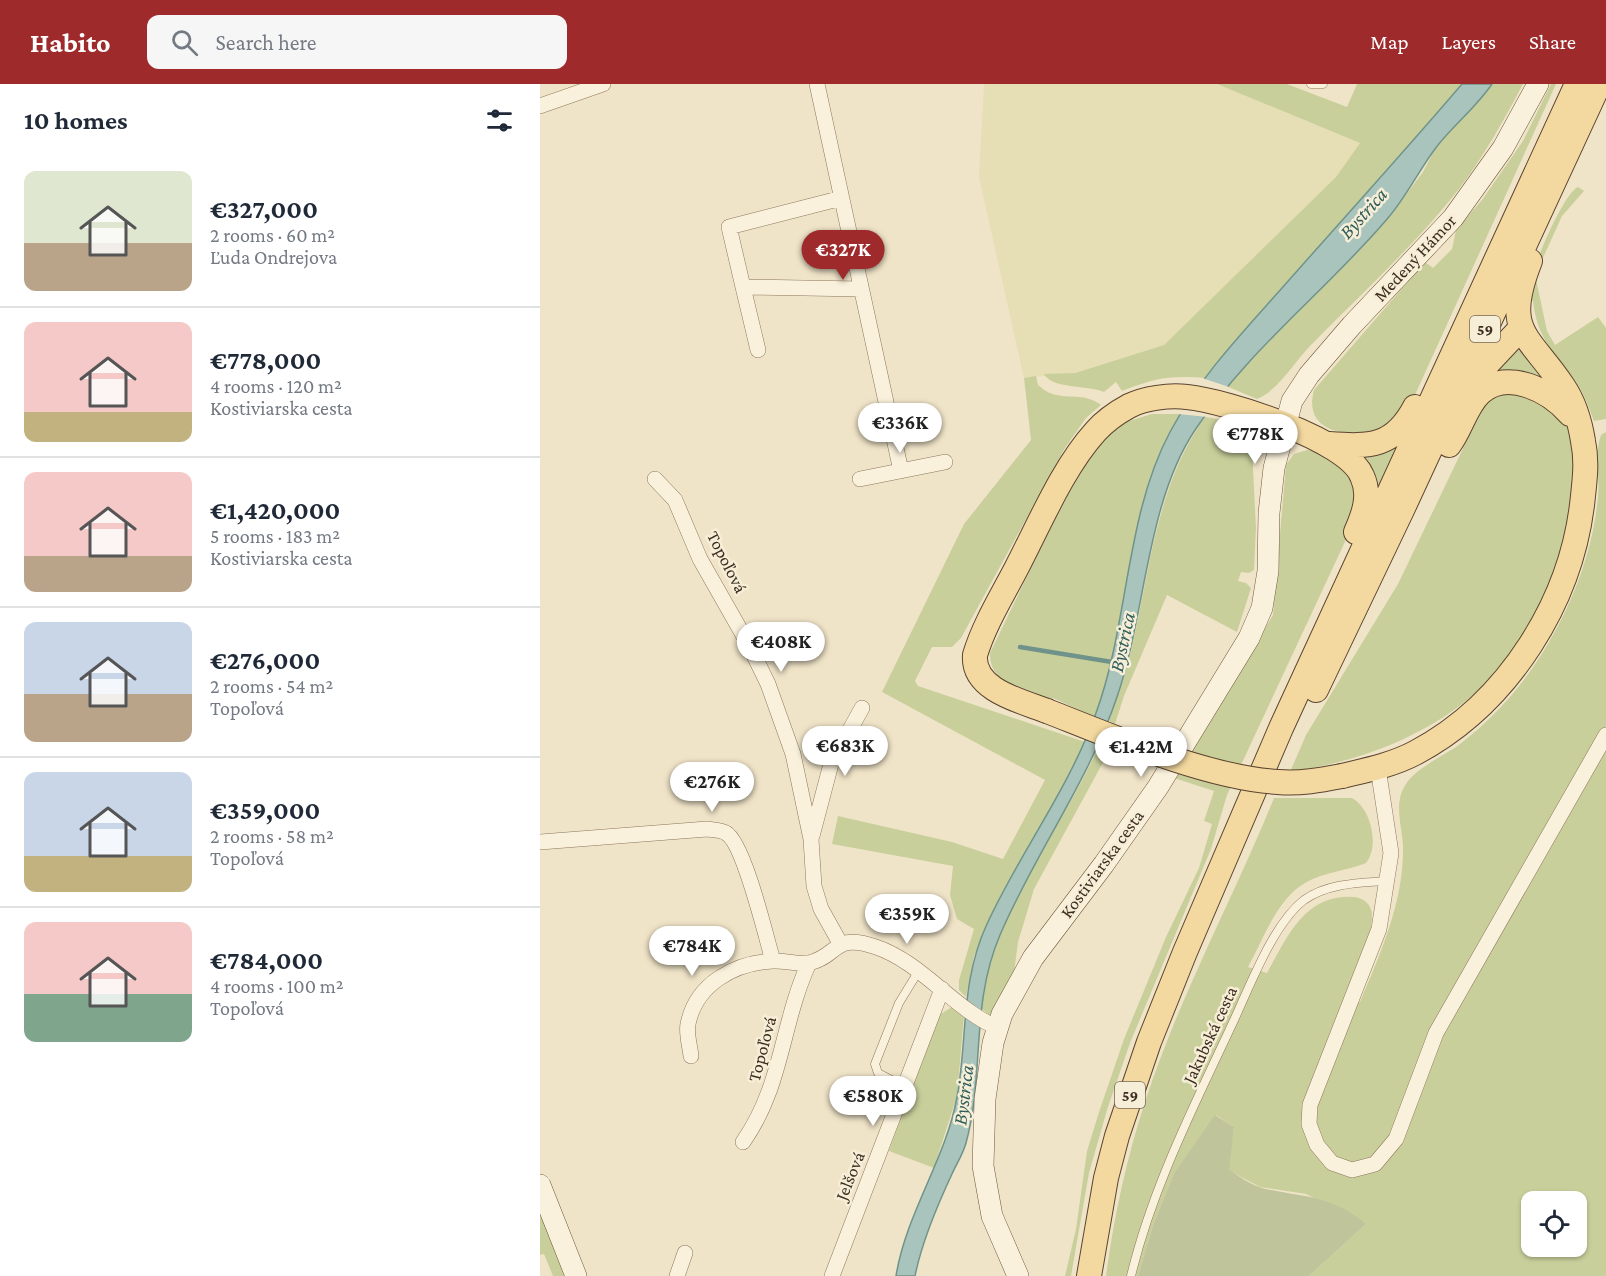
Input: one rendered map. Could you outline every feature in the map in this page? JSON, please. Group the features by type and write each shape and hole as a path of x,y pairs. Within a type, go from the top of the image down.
{"main road":[{"name":"59","path":"1089,1276 1106,1178 1127,1105 1149,1042 1243,814 1577,84"},
{"name":"59","path":"1199,922 1264,804 1599,84"},
{"path":"1345,588 1352,541 1364,515 1367,495 1362,475 1352,462 1327,444 1241,410 1185,397 1141,401 1114,416 1096,431 1072,464 979,644 975,665 980,677 988,685 1047,711 1173,757 1236,775 1279,782 1342,776 1378,768 1415,753 1472,712 1501,683 1528,649 1546,619 1563,582 1581,513 1586,467 1574,407 1562,385 1532,349 1521,328 1518,306 1524,277 1564,189 1567,149"},
{"path":"1403,508 1432,480 1449,445 1457,413 1475,377 1521,328"},
{"path":"1327,444 1357,446 1388,439 1408,421 1421,394 1446,368"},
{"path":"1449,445 1460,432 1480,393 1493,386 1515,383 1534,386 1552,395 1578,424"}],"street":[{"path":"540,106 603,84"},
{"path":"817,84 901,471"},
{"name":"Medený Hámor","path":"1284,426 1292,400 1309,375 1453,218 1503,148 1538,84"},
{"path":"759,350 729,227 842,198"},
{"path":"743,286 861,289"},
{"name":"Kostiviarska cesta","path":"1018,1276 992,1216 983,1166 985,1099 992,1026 1002,1014 1033,958 1153,795 1203,718 1249,638 1262,608 1268,571 1272,490 1284,426"},
{"path":"860,479 945,462"},
{"name":"Topoľová","path":"655,479 675,500 700,560 750,647 768,684 793,754 811,839 814,886 821,909 840,943"},
{"name":"Topoľová","path":"811,839 831,764 862,708"},
{"path":"1378,768 1390,837 1389,881 1380,930 1310,1105 1309,1124 1317,1145 1332,1163 1352,1170 1375,1164 1396,1139 1436,1033 1606,735"},
{"path":"540,842 707,829 726,833 731,837 747,872 773,961"},
{"path":"691,1056 688,1024 696,1001 705,988 727,973 747,965 773,961 809,963 840,943 857,942 877,947 918,972 992,1026"},
{"name":"Topoľová","path":"743,1142 763,1110 771,1091 797,993 809,963"},
{"name":"Jelšová","path":"832,1276 942,989"},
{"path":"540,1185 576,1276"},
{"path":"677,1276 685,1253"}],"lane":[{"path":"1311,84 1323,84"},
{"name":"Jakubská cesta","path":"1131,1276 1157,1192 1179,1139 1250,985 1287,918 1302,902 1319,890 1348,884 1389,881"},
{"path":"905,1087 878,1072 875,1064 899,1004 918,972"}],"shaded area":[{"path":"984,84 1217,84 1360,143 1336,177 1164,345 1074,373 1024,378 979,177"}],"green space":[{"path":"1217,84 1287,84 1347,107 1357,84 1462,84 1205,378 1163,378 1122,391 1116,382 1104,392 1048,379 1044,374 1075,373 1164,345 1336,177 1360,143"},
{"path":"1492,84 1523,84 1477,164 1442,210 1265,395 1257,399 1226,386 1388,218 1423,172 1435,149"},
{"path":"1551,84 1556,84 1415,395 1380,433 1355,434 1331,430 1315,416 1312,405 1314,390 1425,262 1433,268 1452,249 1456,230 1482,200 1523,141"},
{"path":"1578,187 1584,191 1562,216 1536,279 1547,331 1555,345 1598,317 1606,328 1606,419 1594,421 1581,390 1545,340 1536,317 1533,301 1529,301 1544,243 1567,198"},
{"path":"1520,341 1561,394 1481,380"},
{"path":"1036,376 1038,385 1048,392 1056,395 1082,397 1101,405 1086,418 1065,448 961,638 952,647 932,647 915,681 918,686 1085,742 1061,793 987,924 974,956 966,997 959,990 959,980 974,929 957,919 950,895 953,866 832,844 838,816 952,842 1003,859 1045,780 882,692 964,524 1031,440 1024,378"},
{"path":"1504,395 1528,396 1558,412 1568,426 1573,445 1575,467 1566,538 1556,574 1539,613 1524,638 1498,671 1476,692 1429,726 1376,751 1348,760 1290,772 1306,735 1398,584 1481,411 1490,399"},
{"path":"1152,414 1181,414 1169,433 1132,561 1110,674 1095,717 1053,698 1051,701 1011,686 996,673 991,664 990,653 1076,475 1101,441 1126,422"},
{"path":"1205,417 1228,422 1240,430 1252,449 1256,528 1254,570 1249,573 1241,572 1238,581 1246,583 1251,588 1237,632 1167,595 1124,696 1115,724 1109,721 1132,647 1157,527 1176,470"},
{"path":"1606,432 1606,1276 1309,1276 1366,1224 1306,1194 1260,1187 1228,1170 1234,1127 1216,1115 1174,1173 1153,1225 1138,1276 1106,1276 1127,1164 1160,1060 1274,798 1352,798 1359,803 1368,818 1373,838 1372,847 1366,863 1320,876 1295,890 1279,909 1248,967 1267,973 1290,932 1310,910 1323,902 1337,898 1358,898 1364,900 1370,907 1371,924 1366,946 1344,997 1360,1002 1390,926 1400,887 1403,846 1399,806 1402,791 1417,772 1460,744 1486,722 1520,684 1540,657 1567,608 1587,554 1596,516 1601,435"},
{"path":"1397,445 1378,487 1374,472 1362,454"},
{"path":"1307,450 1326,453 1338,460 1357,488 1350,531 1227,795 1211,849 1130,1043 1089,1173 1071,1276 1065,1276 1076,1229 1087,1151 1099,1112 1124,1039 1166,937 1199,868 1212,824 1204,821 1214,791 1174,778 1273,615 1286,465 1294,454"},
{"path":"1099,746 1108,749 1106,757 1034,889 1018,942 1014,973 991,1017 981,1008 987,974 998,940 1029,874"},
{"path":"952,1007 964,1016 957,1096 934,1168 889,1151 939,1015"},
{"path":"1215,1115 1234,1127 1229,1170 1249,1183 1262,1188 1328,1202 1353,1214 1366,1224 1309,1276 1138,1276 1153,1225 1174,1173"},
{"path":"540,1201 570,1276 553,1276 544,1254 540,1255"}],"water":[{"name":"Bystrica","path":"1462,84 1492,84 1438,145 1388,218 1239,373 1195,430 1179,459 1156,525 1135,630 1117,697 1091,759 1014,905 991,961 981,1013 972,1117 965,1147 931,1224 915,1276 896,1276 908,1230 952,1120 960,1075 972,967 978,946 1000,897 1072,768 1096,713 1107,679 1144,499 1155,464 1170,432 1194,393 1222,357"}],"pier":[{"path":"1202,378 1229,387 1208,417 1178,414"}],"waterway":[{"name":"Bystrica","path":"1020,647 1118,663"}]}
